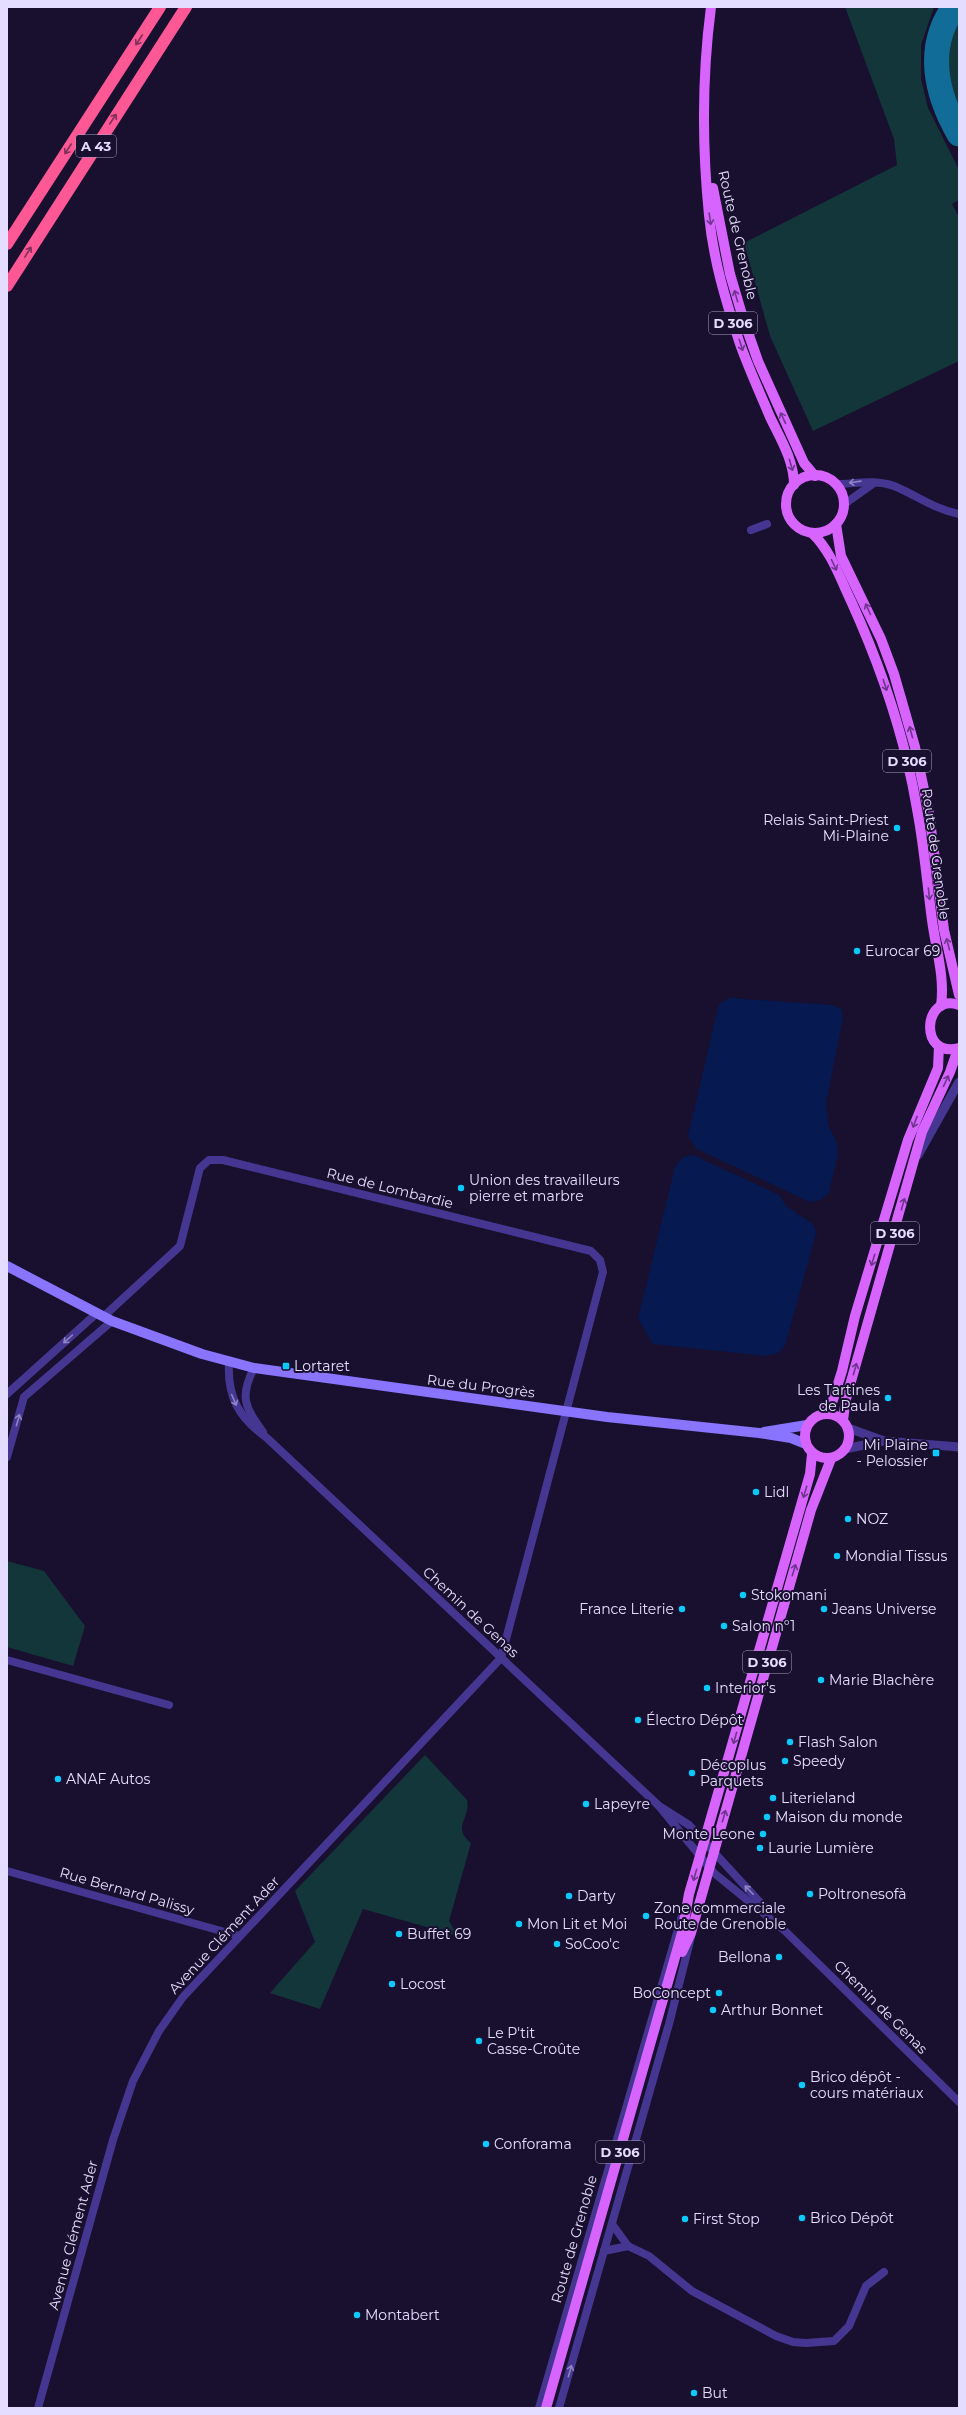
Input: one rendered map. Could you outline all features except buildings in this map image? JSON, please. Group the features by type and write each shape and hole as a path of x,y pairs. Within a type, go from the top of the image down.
{"highway":[{"name":"A 43","path":"7,244 160,7"},
{"name":"A 43","path":"7,286 186,7"}],"main road":[{"name":"Route de Grenoble","path":"711,7 706,48 704,100 709,216 719,276 747,363 792,468 794,485"},
{"name":"Route de Grenoble","path":"706,152 730,274 743,318 758,361 780,412 804,463 815,476"},
{"path":"815,476 823,477 835,484 843,498 843,505 836,524 821,533 812,533 794,524 787,512 787,498 794,485 804,478 815,476"},
{"name":"Route de Grenoble","path":"836,524 841,556 881,639 894,674 915,746 929,813 944,930 959,995"},
{"name":"Route de Grenoble","path":"812,533 831,559 855,611 882,677 897,723 917,807 933,932 942,968 943,990 941,1006"},
{"path":"958,1048 951,1050 939,1046 934,1041 929,1028 932,1016 941,1006 948,1004 959,1005"},
{"name":"D 306","path":"823,1414 833,1400 855,1316 908,1140 938,1068 939,1046"},
{"name":"D 306","path":"845,1424 846,1399 916,1158 922,1132 950,1072 958,1048"},
{"name":"Rue du Progrès","path":"7,1266 104,1317 202,1354 254,1368 607,1417 759,1433 791,1438 806,1444"},
{"path":"823,1414 830,1414 845,1424 848,1442 846,1449 831,1459 818,1457 812,1454 804,1438 807,1425 811,1420 823,1414"},
{"name":"Rue du Progrès","path":"759,1433 807,1425"},
{"name":"Route de Grenoble","path":"546,2408 682,1932 689,1894 810,1474 812,1454"},
{"name":"Route de Grenoble","path":"551,2408 602,2238 683,1948 691,1933 807,1525 831,1459"}],"street":[{"path":"835,484 859,481 874,482 892,486 940,510 959,514"},
{"path":"843,505 874,482"},
{"path":"751,530 767,524"},
{"path":"916,1158 959,1082"},
{"name":"Rue de Lombardie","path":"104,1317 180,1246 200,1168 209,1160 223,1160 591,1251 600,1260 602,1272 501,1658"},
{"path":"7,1394 104,1317"},
{"path":"7,1458 24,1397 104,1317"},
{"name":"Chemin de Genas","path":"229,1362 229,1388 236,1406 254,1428 267,1438 658,1806 709,1867 784,1930"},
{"name":"Chemin de Genas","path":"254,1368 246,1387 247,1409 267,1438"},
{"path":"845,1424 884,1441"},
{"path":"846,1449 884,1441 959,1447"},
{"name":"Avenue Clément Ader","path":"38,2408 113,2140 133,2081 159,2031 183,1997 501,1658"},
{"path":"7,1660 169,1705"},
{"name":"Chemin de Genas","path":"658,1806 689,1825 784,1930 959,2102"},
{"name":"Rue Bernard Palissy","path":"7,1870 239,1936"},
{"name":"Route de Grenoble","path":"539,2408 674,1938 689,1894"},
{"name":"Route de Grenoble","path":"559,2408 691,1944 691,1933"},
{"path":"612,2224 628,2246 649,2256 692,2291 776,2336 793,2342 834,2341 849,2326 866,2286 884,2272"},
{"path":"604,2251 628,2246"}],"green space":[{"path":"845,7 934,7 921,45 921,79 928,108 959,170 959,200 952,204 959,217 959,361 813,431 770,336 744,243 897,165 894,139"},
{"path":"959,21 959,105 954,96 951,85 948,63 951,41 954,30"},
{"path":"7,1561 44,1571 85,1626 73,1666 7,1647"},
{"path":"425,1755 467,1800 468,1806 463,1822 462,1832 471,1843 449,1921 458,1936 363,1909 320,2009 270,1993 315,1942 295,1891"}],"shaded area":[{"path":"729,998 832,1005 841,1009 843,1018 826,1103 828,1125 836,1140 838,1153 829,1192 821,1200 810,1202 697,1149 688,1136 719,1004"},
{"path":"693,1155 779,1195 786,1206 814,1225 816,1233 785,1346 778,1353 766,1356 653,1344 638,1319 675,1167 683,1157"}],"taxiway":[{"path":"954,7 945,23 939,39 937,71 944,103 959,134"}],"place":[{"name":"Relais Saint-Priest Mi-Plaine","path":"897,828"},
{"name":"Eurocar 69","path":"857,951"},
{"name":"Union des travailleurs pierre et marbre","path":"461,1188"},
{"name":"Lortaret","path":"286,1366"},
{"name":"Les Tartines de Paula","path":"888,1398"},
{"name":"Mi Plaine - Pelossier","path":"936,1453"},
{"name":"Lidl","path":"756,1492"},
{"name":"NOZ","path":"848,1519"},
{"name":"Mondial Tissus","path":"837,1556"},
{"name":"Stokomani","path":"743,1595"},
{"name":"France Literie","path":"682,1609"},
{"name":"Jeans Universe","path":"824,1609"},
{"name":"Salon n°1","path":"724,1626"},
{"name":"Marie Blachère","path":"821,1680"},
{"name":"Interior's","path":"707,1688"},
{"name":"Électro Dépôt","path":"638,1720"},
{"name":"Flash Salon","path":"790,1742"},
{"name":"Speedy","path":"785,1761"},
{"name":"Décoplus Parquets","path":"692,1773"},
{"name":"ANAF Autos","path":"58,1779"},
{"name":"Literieland","path":"773,1798"},
{"name":"Lapeyre","path":"586,1804"},
{"name":"Maison du monde","path":"767,1817"},
{"name":"Monte Leone","path":"763,1834"},
{"name":"Laurie Lumière","path":"760,1848"},
{"name":"Poltronesofà","path":"810,1894"},
{"name":"Darty","path":"569,1896"},
{"name":"Zone commerciale Route de Grenoble","path":"646,1916"},
{"name":"Mon Lit et Moi","path":"519,1924"},
{"name":"Buffet 69","path":"399,1934"},
{"name":"SoCoo'c","path":"557,1944"},
{"name":"Bellona","path":"779,1957"},
{"name":"Locost","path":"392,1984"},
{"name":"BoConcept","path":"719,1993"},
{"name":"Arthur Bonnet","path":"713,2010"},
{"name":"Le P'tit Casse-Croûte","path":"479,2041"},
{"name":"Brico dépôt - cours matériaux","path":"802,2085"},
{"name":"Conforama","path":"486,2144"},
{"name":"Brico Dépôt","path":"802,2218"},
{"name":"First Stop","path":"685,2219"},
{"name":"Montabert","path":"357,2315"},
{"name":"But","path":"694,2393"}]}
